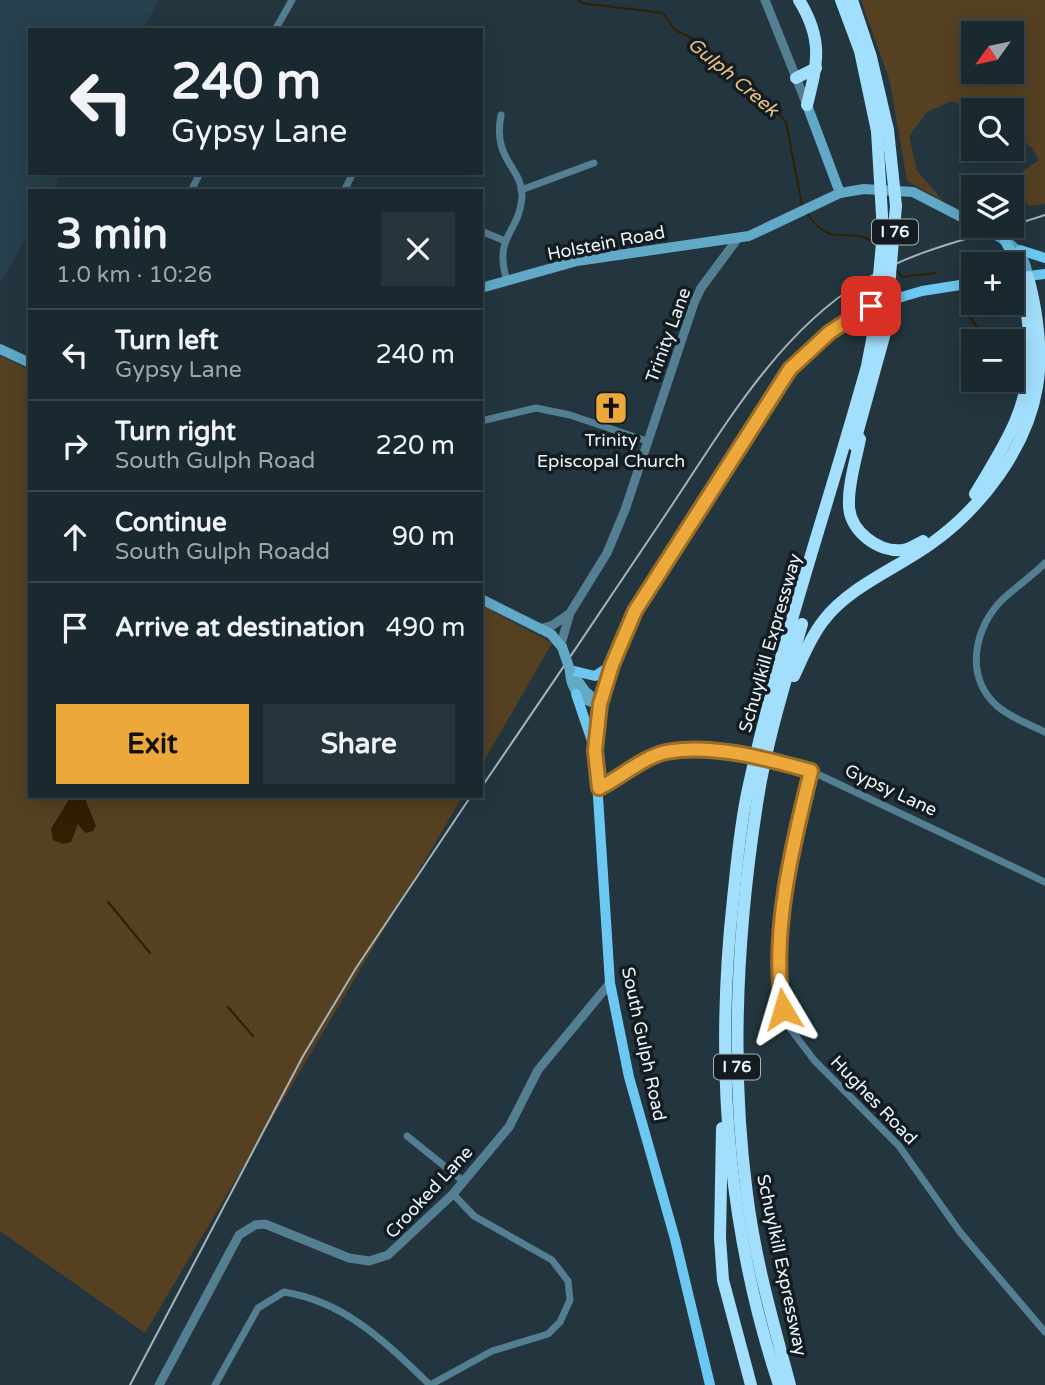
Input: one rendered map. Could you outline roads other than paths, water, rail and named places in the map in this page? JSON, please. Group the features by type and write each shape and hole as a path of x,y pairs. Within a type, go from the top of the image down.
{"highway":[{"path":"799,0 817,41 816,68 807,105"},
{"name":"Schuylkill Expressway","path":"841,0 860,51 882,131"},
{"name":"Schuylkill Expressway","path":"790,1385 765,1289 747,1196 738,1094 741,939 757,802 820,561 868,398 879,332 883,232 882,131 871,57 852,0"},
{"path":"796,78 816,68"},
{"path":"770,746 790,686 823,620 839,603 934,542 972,508 1022,436 1038,387 1038,335 1028,276"},
{"path":"868,398 851,482 850,518 873,542 891,550 906,550 928,538 969,503 1015,429 1028,387 1030,352 1025,297 1028,276"},
{"path":"1038,335 1045,316"},
{"name":"Schuylkill Expressway","path":"779,1385 742,1240 725,1092 724,1007 729,930 748,788 879,332"},
{"path":"725,1092 719,1156 721,1265 726,1294 751,1385"}],"main road":[{"path":"807,105 840,194"},
{"path":"738,238 840,194 864,188 913,192 961,216"},
{"name":"Holstein Road","path":"483,287 577,261 738,238"},
{"path":"1000,238 1020,250 1045,258"},
{"path":"1005,241 1010,252"},
{"path":"1020,250 1026,262 1028,276"},
{"path":"1024,276 1045,274"},
{"name":"South Gulph Road","path":"710,1385 675,1239 629,1077 610,983 595,750 600,704 612,665 635,611 790,369 808,350 849,318 871,306 922,291 961,286"},
{"path":"0,349 28,362"},
{"path":"483,600 540,629 561,645 595,750"},
{"path":"570,671 595,676 612,665"},
{"path":"570,671 600,704"},
{"path":"576,694 587,702 600,704"}],"street":[{"path":"276,28 292,0"},
{"path":"765,0 807,105"},
{"path":"501,115 499,145 521,190 519,211 501,253 507,281"},
{"path":"521,190 594,163"},
{"path":"483,233 505,242"},
{"name":"Trinity Lane","path":"561,645 570,613 607,553 625,510 701,288 738,238"},
{"path":"483,421 536,408 570,415 647,441"},
{"path":"1045,563 1002,600 986,620 978,639 976,667 984,690 996,705 1045,732"},
{"path":"1036,572 1045,577"},
{"path":"540,629 553,625 570,613"},
{"name":"Gypsy Lane","path":"599,788 664,752 693,750 729,753 777,762 811,771 1045,882"},
{"name":"Hughes Road","path":"811,771 789,863 778,982 789,1027 814,1060 899,1146 961,1232 1045,1332"},
{"name":"Crooked Lane","path":"159,1385 233,1242 247,1228 255,1225 274,1226 349,1258 369,1261 398,1249 453,1194 509,1127 538,1070 610,983"},
{"path":"407,1136 463,1181"},
{"path":"215,1385 258,1308 284,1293 344,1312 374,1331 430,1385 492,1351 548,1334 560,1322 570,1300 568,1281 552,1260 474,1216 453,1194"}],"waterway":[{"name":"Gulph Creek","path":"579,0 581,3 663,13 675,30 696,40 725,65 753,96 772,106 786,122 802,205"},
{"name":"Gulph Creek","path":"807,213 816,225 825,231 866,238 876,244"},
{"name":"Gulph Creek","path":"895,269 902,277 935,273"},
{"name":"Gulph Creek","path":"968,315 979,329"},
{"path":"108,902 150,953"},
{"path":"228,1007 253,1036"}],"tram line":[{"path":"483,785 727,422 774,359 801,331 830,305 861,282 883,270 951,243 1045,215"},
{"path":"130,1385 303,1056 356,968 470,798"}],"place":[{"name":"Trinity Episcopal Church","path":"611,408"}]}
